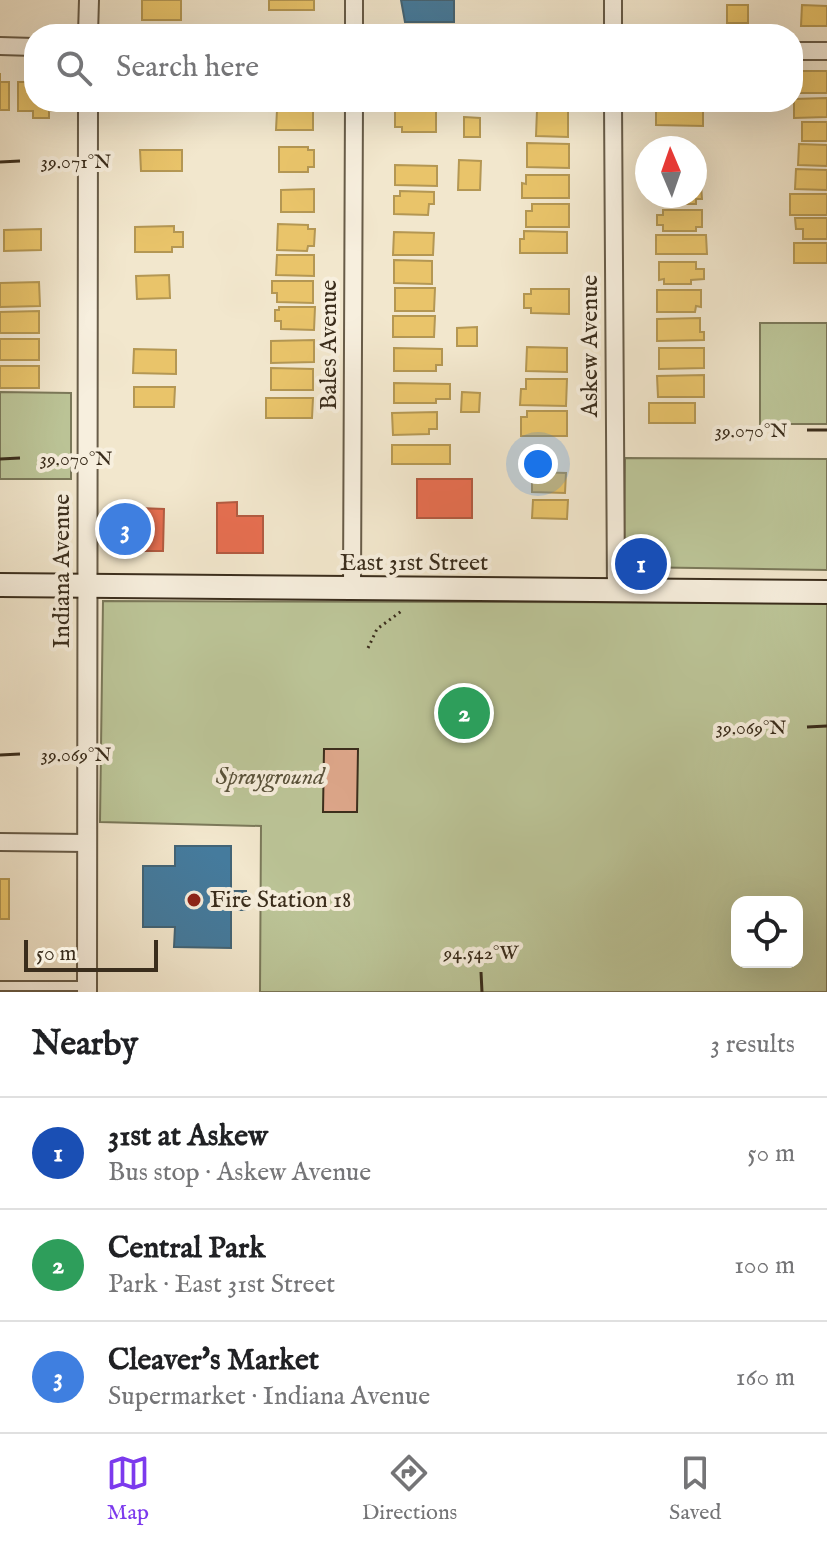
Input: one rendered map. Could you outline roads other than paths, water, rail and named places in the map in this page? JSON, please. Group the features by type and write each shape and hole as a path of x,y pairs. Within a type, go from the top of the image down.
{"main road":[{"name":"East 31st Street","path":"0,585 827,592"}],"street":[{"path":"88,24 89,0"},
{"path":"354,0 354,24"},
{"path":"613,0 613,24"},
{"path":"0,46 24,47"},
{"path":"803,51 827,51"},
{"name":"Indiana Avenue","path":"87,989 88,112"},
{"name":"Bales Avenue","path":"352,589 354,112"},
{"name":"Askew Avenue","path":"613,112 616,590"},
{"path":"0,842 86,843"}],"lane":[{"path":"0,986 87,989"}],"place":[{"name":"Cleaver's Market","path":"125,529"},
{"name":"31st at Askew","path":"641,564"},
{"name":"Central Park","path":"464,713"},
{"name":"Fire Station 18","path":"194,900"}],"park label":[{"name":"Sprayground","path":"270,777"}]}
